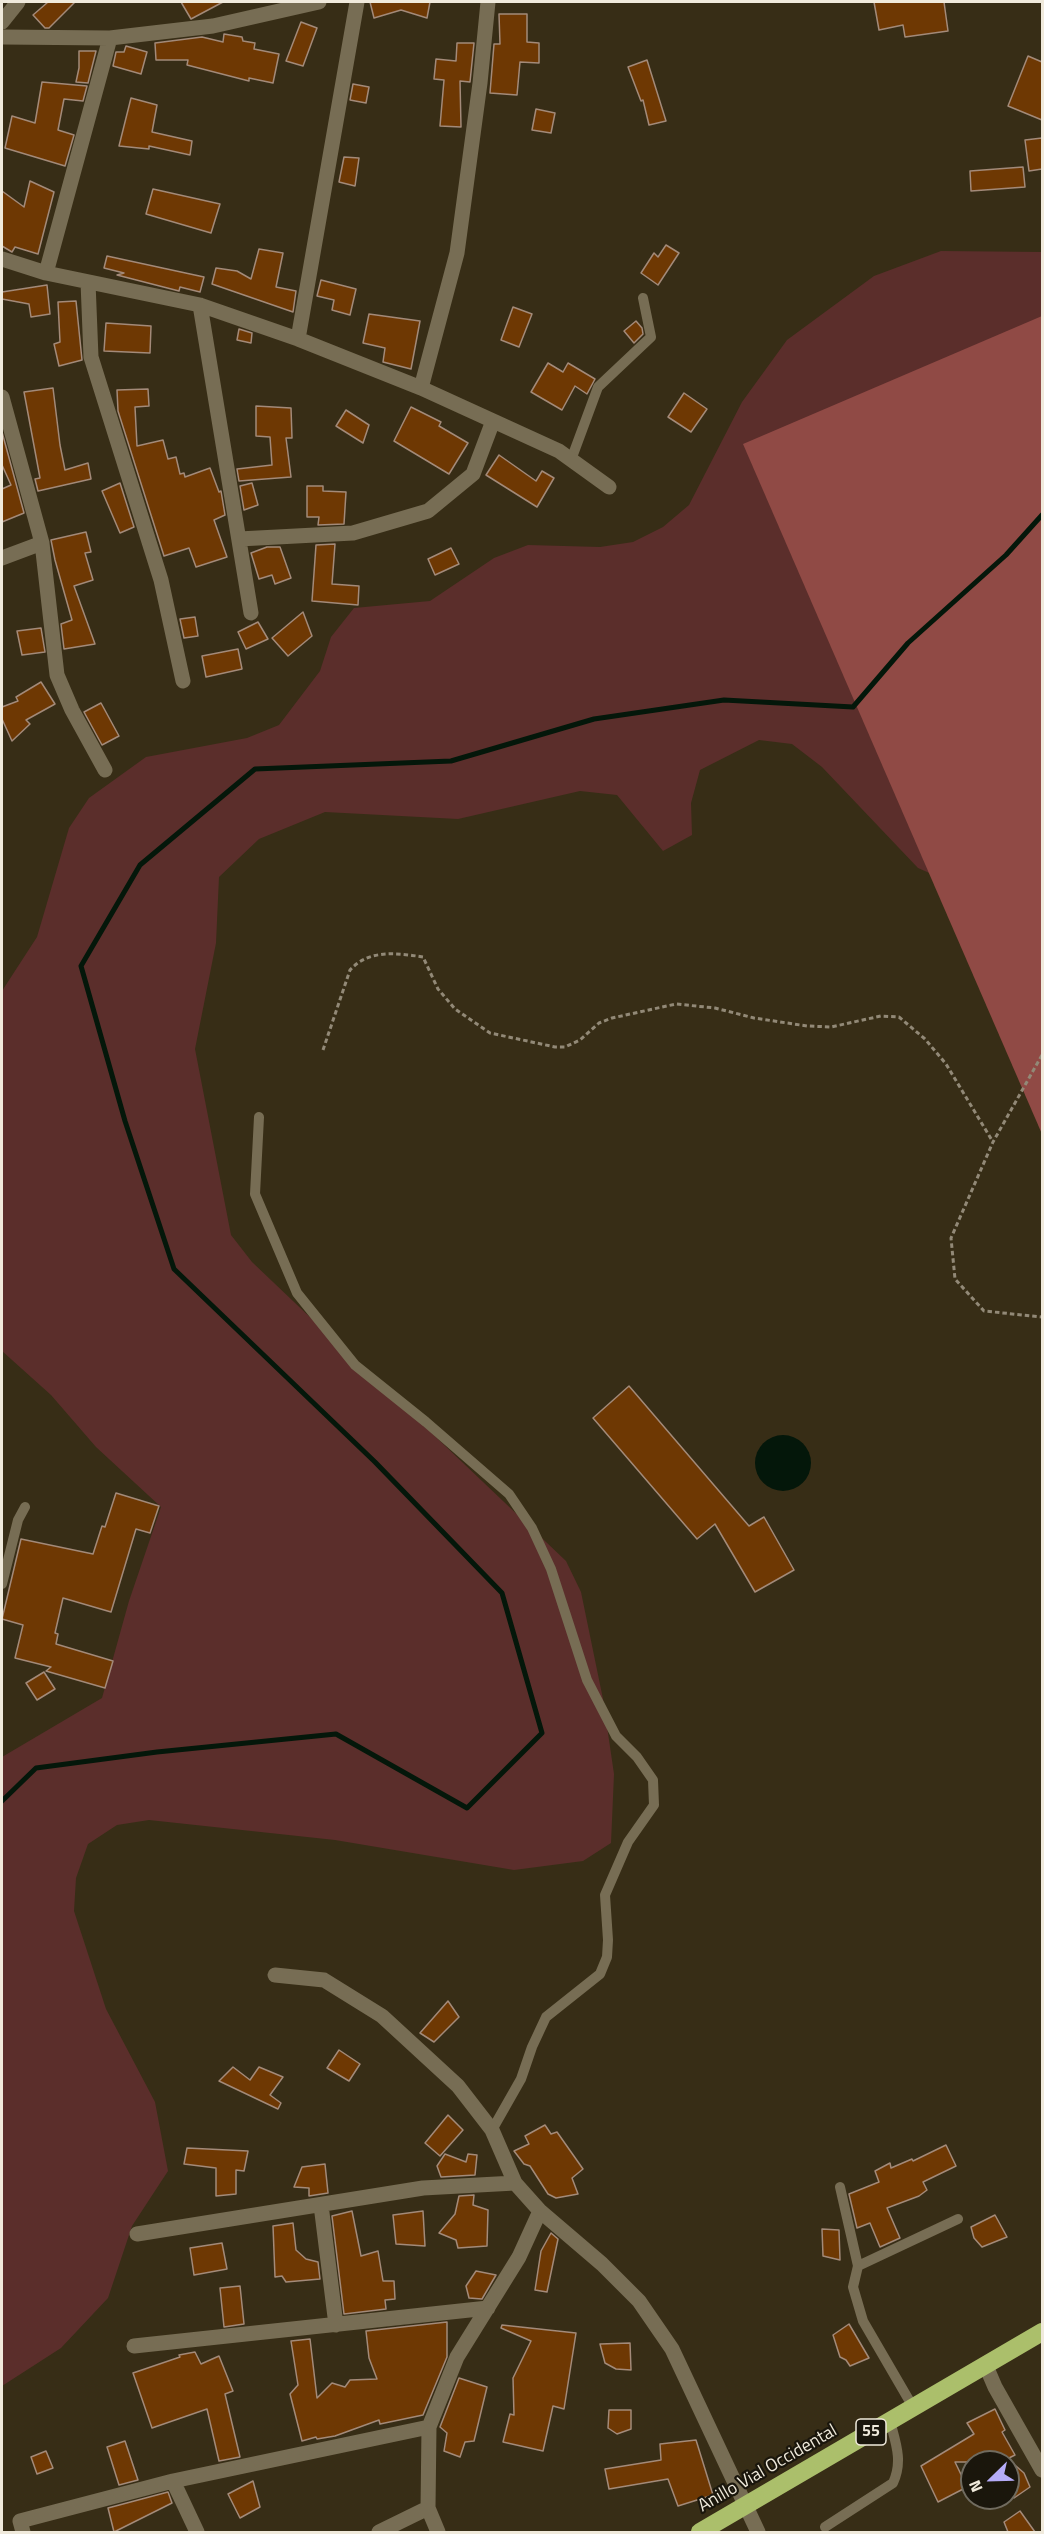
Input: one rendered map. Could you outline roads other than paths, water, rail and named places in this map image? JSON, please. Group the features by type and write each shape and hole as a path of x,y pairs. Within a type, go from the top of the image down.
{"highway":[{"name":"Anillo Vial Occidental","path":"700,2532 1042,2332"}],"street":[{"path":"2,22 18,2"},
{"path":"2,37 110,39 213,26 319,2"},
{"path":"298,339 357,2"},
{"path":"421,388 457,253 480,83 488,2"},
{"path":"46,273 110,39"},
{"path":"2,259 46,273 200,305 298,339 421,388 559,451 609,487"},
{"path":"88,282 91,357 161,580 183,681"},
{"path":"200,305 251,613"},
{"path":"2,397 42,543 57,675 72,710 105,770"},
{"path":"239,539 353,533 428,511 473,474 493,421"},
{"path":"2,558 42,543"},
{"path":"275,1975 324,1980 382,2016 458,2086 492,2130 515,2183 540,2211 602,2264 646,2311 672,2349 758,2532"},
{"path":"137,2234 423,2188 515,2183"},
{"path":"321,2205 336,2325"},
{"path":"438,2532 428,2508 429,2427 457,2357 519,2257 540,2211"},
{"path":"134,2346 488,2308"},
{"path":"986,2366 1042,2470"},
{"path":"23,2532 20,2521 173,2481 429,2427"},
{"path":"173,2481 197,2532"},
{"path":"380,2532 428,2508"}],"lane":[{"path":"571,460 598,387 651,337 643,298"},
{"path":"259,1117 255,1194 297,1293 355,1365 426,1422 509,1494 532,1528 551,1569 587,1680 616,1736 637,1757 653,1780 654,1805 628,1842 605,1895 607,1957 600,1974 546,2017 521,2079 492,2130"},
{"path":"2,1584 18,1520 26,1507"},
{"path":"840,2187 858,2266 853,2287 863,2321 913,2407"},
{"path":"858,2266 958,2219"},
{"path":"825,2527 893,2483 898,2472 900,2458 890,2421"}],"waterway":[{"path":"2,1801 36,1768 157,1752 336,1734 467,1808 542,1733 502,1593 375,1462 174,1269 125,1121 81,966 140,865 255,769 451,761 594,719 724,700 853,707 908,643 1006,555 1042,515"}]}
